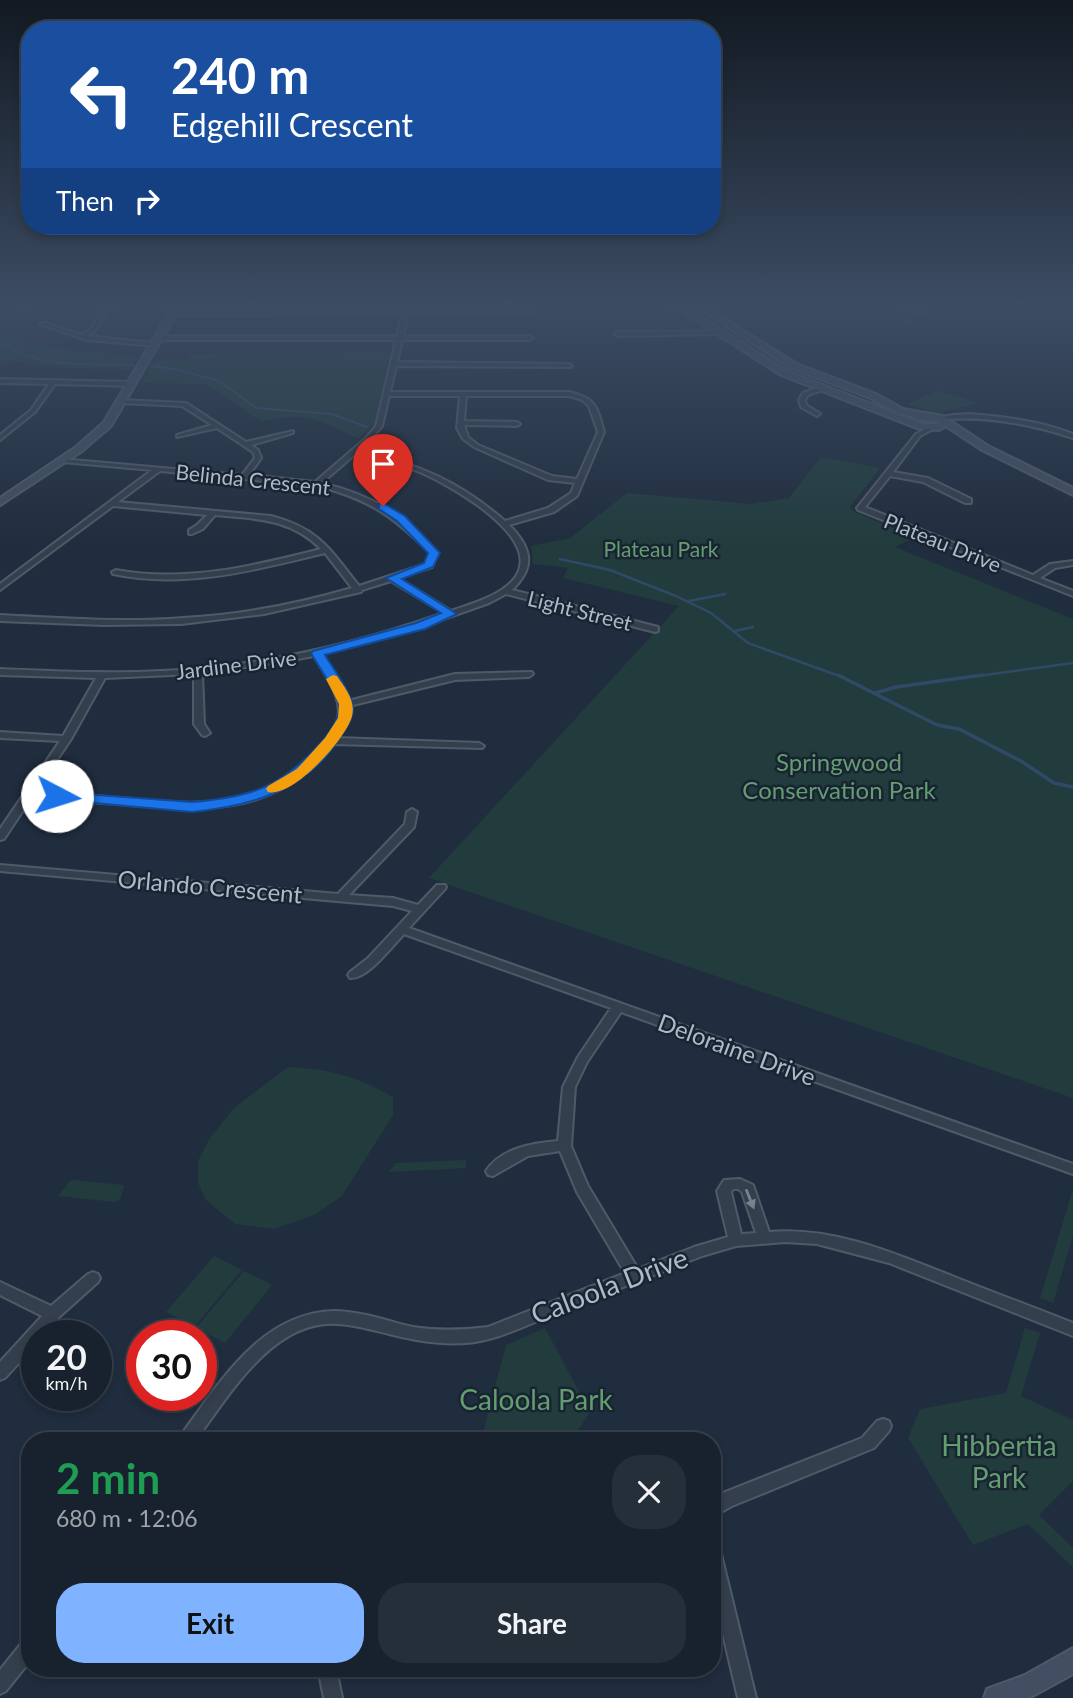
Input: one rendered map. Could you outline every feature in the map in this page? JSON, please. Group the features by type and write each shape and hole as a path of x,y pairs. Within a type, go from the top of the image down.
{"main road":[{"path":"807,383 917,428 938,424 1073,492"},
{"path":"837,383 873,396 901,411 925,416 989,459 1073,500"},
{"path":"0,502 63,460 108,424 132,384"},
{"path":"917,428 916,417 925,416"},
{"path":"996,1698 1032,1685 1073,1660"}],"street":[{"path":"39,383 132,384"},
{"path":"317,484 354,453 379,426 390,383"},
{"path":"0,438 33,411 52,384"},
{"path":"817,414 803,406 802,400 805,394 820,389"},
{"path":"388,394 569,394 586,397 590,401 601,432 574,494 564,503 504,524"},
{"path":"463,394 460,423 465,438 476,446 551,478 580,481"},
{"path":"122,401 184,404 256,451 258,458 244,477"},
{"path":"938,424 972,417 1041,425 1073,436"},
{"path":"460,423 517,424"},
{"path":"179,436 218,426"},
{"name":"Plateau Drive","path":"917,428 887,473 861,505 864,511 1073,594"},
{"path":"246,444 291,432"},
{"path":"354,453 397,462 443,478 471,495 504,524 521,545 525,560 517,578 505,591"},
{"name":"Belinda Crescent","path":"0,618 113,623 207,620 268,611 358,590 429,565 434,553 401,518 383,506 346,490 317,484 63,460"},
{"path":"0,588 158,469"},
{"path":"887,473 925,480 968,501"},
{"path":"113,504 291,523 315,536 358,590"},
{"path":"192,531 200,527 213,513"},
{"path":"116,572 131,576 157,576 222,572 326,550"},
{"path":"1034,578 1053,566 1073,563"},
{"path":"392,578 451,614"},
{"name":"Jardine Drive","path":"0,672 102,675 198,671 317,653 399,632 505,591"},
{"name":"Light Street","path":"505,591 655,629"},
{"path":"30,794 192,807 251,798 283,785 302,772 331,741 345,718 346,704 317,653"},
{"path":"198,671 199,724 205,733"},
{"path":"346,704 455,677 529,674"},
{"path":"0,837 65,739 102,675"},
{"path":"0,735 65,739"},
{"path":"331,741 479,746"},
{"path":"341,897 410,825 412,812"},
{"name":"Orlando Crescent","path":"0,868 393,902 419,909"},
{"path":"354,975 372,961 441,887"},
{"name":"Deloraine Drive","path":"401,929 1073,1169"},
{"path":"619,1006 582,1060 569,1087 564,1146 582,1188 634,1275"},
{"path":"493,1171 513,1154 526,1148 564,1146"},
{"path":"736,1240 724,1191 729,1184 740,1184 748,1189 764,1237"},
{"name":"Caloola Drive","path":"193,1432 249,1359 289,1326 341,1315 400,1332 435,1338 462,1338 489,1333 634,1275 736,1240 817,1237 850,1245 891,1258 1073,1330"},
{"path":"0,1373 53,1314 93,1278"},
{"path":"0,1289 53,1314"},
{"path":"721,1503 868,1443 883,1426"},
{"path":"721,1588 747,1698"},
{"path":"0,1685 21,1658"},
{"path":"329,1677 333,1698"}],"green space":[{"path":"157,383 383,383 375,423 359,439 334,426 302,417 261,421 206,384"},
{"path":"938,390 978,403 936,414 908,404"},
{"name":"Springwood Conservation Park","path":"821,457 880,468 850,507 854,512 915,537 895,547 1073,619 1073,1098 429,878 679,606 563,578 568,568 533,564 531,546 570,538 627,493 752,504 789,498"},
{"path":"288,1067 330,1072 367,1084 393,1097 393,1115 342,1196 314,1215 274,1229 235,1224 206,1200 198,1183 198,1161 210,1138 234,1108"},
{"path":"466,1160 466,1168 389,1172 396,1163"},
{"path":"70,1181 124,1187 120,1199 115,1202 58,1196"},
{"path":"1073,1189 1073,1236 1053,1303 1040,1298"},
{"path":"214,1256 242,1270 200,1320 181,1320 166,1312"},
{"path":"244,1271 272,1285 225,1343 217,1339 217,1320 203,1320"},
{"name":"Caloola Park","path":"545,1328 590,1412 577,1432 483,1432 506,1345"},
{"name":"Hibbertia Park","path":"1025,1328 1040,1333 1021,1396 1073,1420 1073,1481 1039,1515 1073,1548 1073,1567 1028,1524 973,1545 908,1438 920,1409 1006,1393"}],"waterway":[{"path":"222,383 256,408 332,414 367,427"},
{"path":"560,559 610,570 676,596 711,613 748,643 842,677"},
{"path":"689,601 725,594"},
{"path":"735,631 753,627"},
{"path":"970,677 1073,663"},
{"path":"838,675 842,677"},
{"path":"875,693 896,687 983,675"},
{"path":"842,677 937,725 959,729 1021,761 1054,783 1073,787"}],"slow traffic":[{"path":"274,789 302,772 331,741 345,718 346,704 333,679"}],"route":[{"path":"57,796 208,806 251,798 283,785 302,772 331,741 345,718 344,698 317,653 421,626 451,614 392,578 429,565 434,553 401,518 383,506"}],"park label":[{"name":"Plateau Park","path":"661,548"}]}
